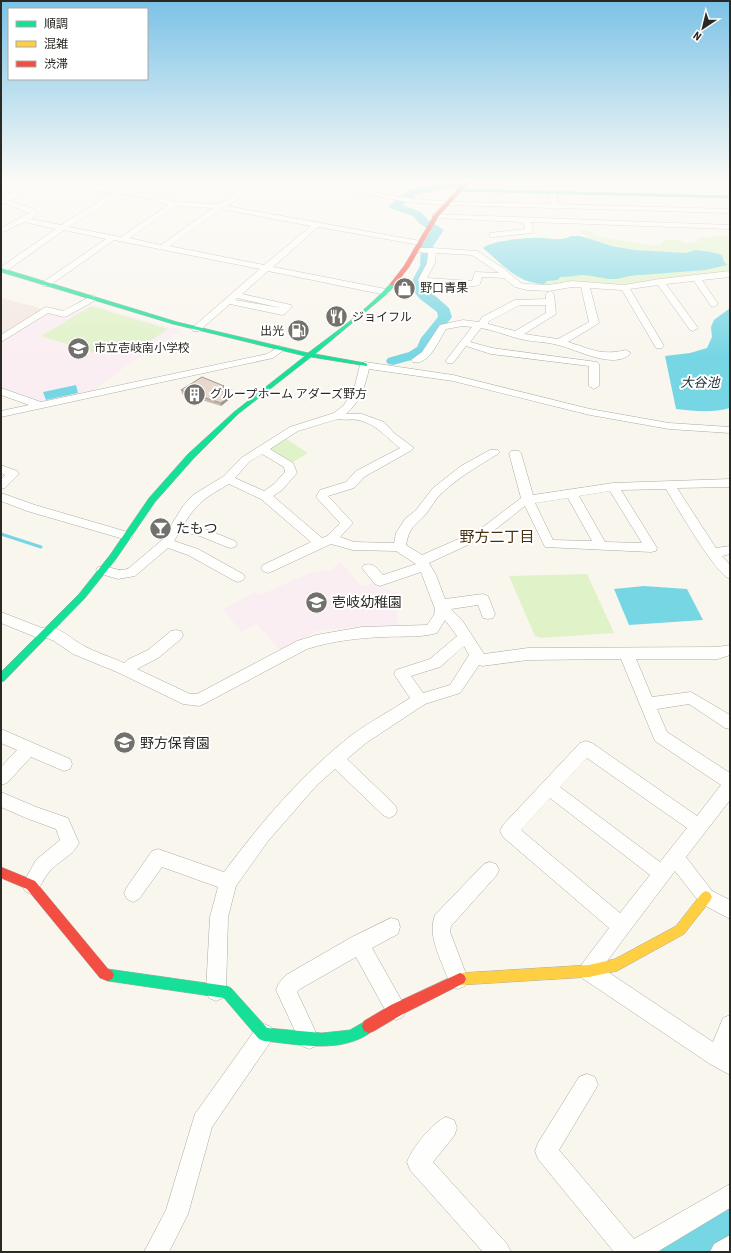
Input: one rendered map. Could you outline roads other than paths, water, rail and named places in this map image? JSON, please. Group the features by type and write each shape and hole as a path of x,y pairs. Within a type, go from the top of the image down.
{"street":[{"path":"2,270 47,238"},
{"path":"46,284 111,238"},
{"path":"163,247 175,238"},
{"path":"196,328 300,238"},
{"path":"381,238 423,248 474,253 500,270 518,285 527,287 549,288 572,284 625,288 660,282 730,274"},
{"path":"1,678 82,596 152,500 191,456 236,413 365,311 386,292 423,248 426,238"},
{"path":"122,239 386,292"},
{"path":"423,248 431,262 422,280 476,284 478,274 501,276"},
{"path":"2,270 196,328 280,349 365,365 454,378 598,414 670,426 730,430"},
{"path":"696,278 714,304"},
{"path":"660,282 693,328"},
{"path":"560,342 594,323 585,285"},
{"path":"515,335 551,314 549,288"},
{"path":"625,288 659,346"},
{"path":"1,339 47,310 64,314 93,298"},
{"path":"230,298 288,307 282,312 230,298"},
{"path":"450,361 485,319 518,302 551,302"},
{"path":"416,360 426,354 443,327 463,323 481,325 529,338 560,342 600,356 616,356 626,353"},
{"path":"524,355 529,338"},
{"path":"465,343 492,351 594,364 594,386"},
{"path":"1,414 270,356 280,349"},
{"path":"102,570 120,575 129,574 166,543 187,509 197,498 228,479 245,460 294,429 338,415 348,407 359,389 365,365"},
{"path":"1,391 39,405"},
{"path":"267,568 326,541 347,523 322,497 324,493 350,485 360,474 408,448 390,435 380,424 362,417 343,417 338,415"},
{"path":"262,449 289,465 291,473 278,487 265,496"},
{"path":"399,547 402,533 408,522 420,513 437,491 465,468 494,452"},
{"path":"515,453 528,500 549,544 651,548 613,487"},
{"path":"1,469 13,474 1,484"},
{"path":"1,617 59,638 78,650 126,670 188,700 199,700 311,641 370,632 424,631 432,629 441,616 441,607 423,564 399,547 353,546 326,541 265,496 228,479"},
{"path":"369,568 380,581 423,564 483,533 523,502 528,500 613,487 669,485 729,486"},
{"path":"669,485 713,553 730,574"},
{"path":"571,493 601,546"},
{"path":"1,497 31,508 127,536"},
{"path":"176,526 204,533 231,544"},
{"path":"166,543 193,552 238,577"},
{"path":"713,553 730,550"},
{"path":"441,607 483,599 488,614"},
{"path":"216,991 219,918 228,882 262,835 311,780 360,738 420,700 454,688 476,657 477,654 450,615 441,607"},
{"path":"126,670 134,663 153,654 176,635"},
{"path":"420,700 402,674 435,663 461,640 466,638"},
{"path":"476,657 482,660 528,654 724,652 730,662"},
{"path":"627,654 661,736 730,782"},
{"path":"648,704 691,698 730,722"},
{"path":"1,736 64,764"},
{"path":"1,778 29,748"},
{"path":"621,926 509,831 586,748 698,826"},
{"path":"336,759 389,810"},
{"path":"589,971 621,926 730,787"},
{"path":"548,788 662,874"},
{"path":"1,799 32,813 62,823 70,842 42,866 31,885"},
{"path":"133,893 158,857 228,882"},
{"path":"674,858 682,865 706,897 730,910"},
{"path":"458,979 441,932 442,922 490,870"},
{"path":"1,872 31,885 104,974 227,992 264,1034 322,1040 352,1036 396,1010 458,979 589,971 617,965 680,930 706,897"},
{"path":"309,1039 286,990 293,982 391,927"},
{"path":"359,944 396,1010"},
{"path":"589,971 724,1061 730,1025"},
{"path":"156,1252 176,1214 203,1122 264,1034"},
{"path":"587,1085 546,1151 629,1252"},
{"path":"446,1128 418,1162 499,1252"},
{"path":"635,1252 730,1195"},
{"path":"722,1252 730,1247"}],"water":[{"path":"588,238 612,246 635,250 686,253 695,250 711,252 722,255 724,262 727,265 705,270 638,275 613,279 588,275 560,277 558,280 547,281 544,284 526,281 518,277 483,248 494,243 512,240"},
{"name":"大谷池","path":"730,308 730,408 710,411 676,409 665,356 690,353 707,348 712,337 711,327 714,320"},
{"path":"76,385 78,393 46,400 43,392"},
{"path":"644,586 687,589 703,620 629,625 614,589"}],"waterway":[{"path":"393,361 414,355 423,349 426,341 445,317 444,311 425,296 418,288 419,279 426,266 427,246 432,238"},
{"path":"1,534 41,547"},
{"path":"678,1252 730,1222"}],"place":[{"name":"野口青果","path":"405,288"},
{"name":"ジョイフル","path":"336,317"},
{"name":"出光","path":"299,331"},
{"name":"市立壱岐南小学校","path":"78,348"},
{"name":"グループホーム アダーズ野方","path":"194,394"},
{"name":"たもつ","path":"161,528"},
{"name":"壱岐幼稚園","path":"317,602"},
{"name":"野方保育園","path":"124,743"}],"district":[{"name":"野方二丁目","path":"497,537"}]}
